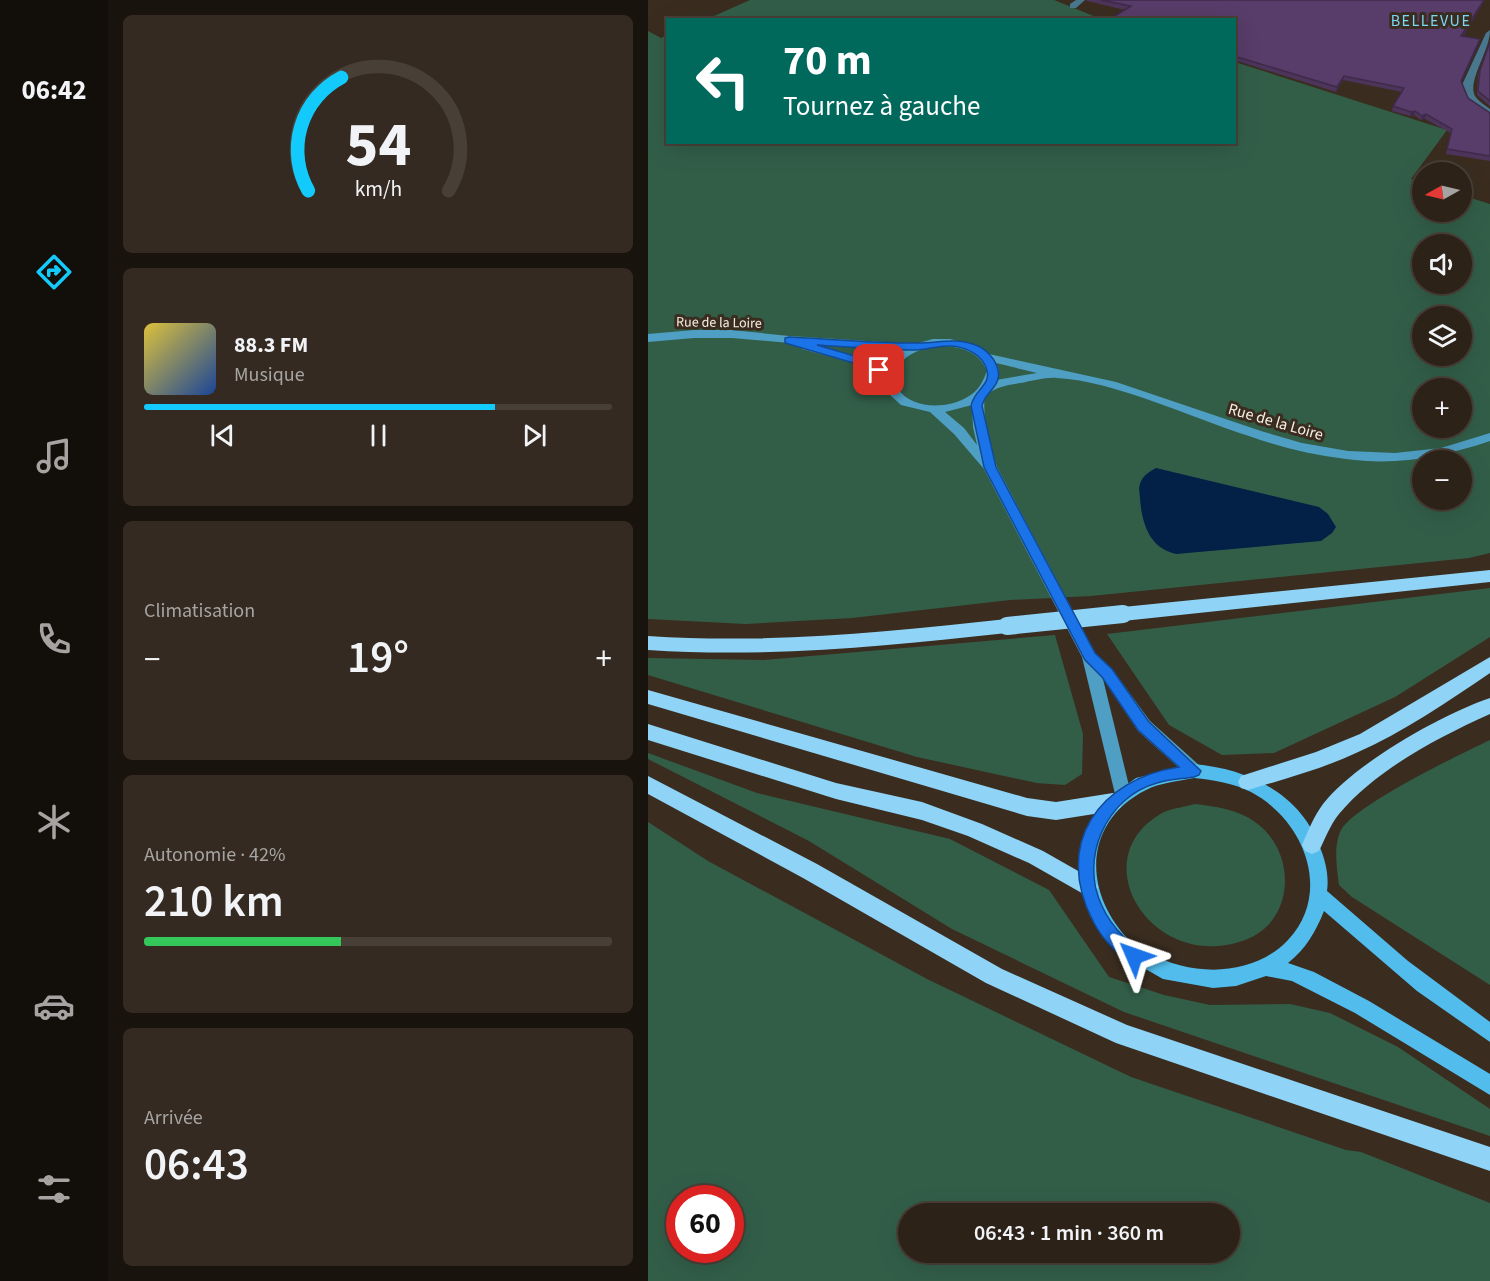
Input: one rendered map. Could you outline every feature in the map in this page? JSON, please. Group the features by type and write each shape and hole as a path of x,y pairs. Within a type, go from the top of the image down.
{"highway":[{"path":"648,643 739,646 896,639 1490,576"},
{"path":"1248,782 1310,763 1349,747 1434,700 1490,664"},
{"path":"648,697 1027,807 1056,811 1118,798"},
{"path":"1312,845 1331,810 1356,785 1407,750 1465,716 1490,706"},
{"path":"648,732 836,791 922,811 975,830 1036,857 1087,887"},
{"path":"648,784 810,871 994,976 1124,1035 1490,1160"}],"main road":[{"path":"1194,771 1221,774 1248,782 1268,793 1286,807 1301,825 1312,845 1319,870 1319,896 1314,913 1301,937 1282,957 1265,967 1245,975 1222,979 1199,979 1176,975 1134,956 1103,924 1087,887 1085,868 1092,832 1118,798 1155,777 1194,771"},
{"path":"1319,896 1389,959 1490,1033"},
{"path":"1265,967 1292,972 1307,978 1362,1007 1490,1085"}],"street":[{"path":"1073,6 1081,0"},
{"path":"1490,33 1467,85 1471,99 1490,113"},
{"name":"Rue de la Loire","path":"648,338 713,334 917,347"},
{"name":"Rue de la Loire","path":"789,340 861,361 887,376"},
{"path":"951,343 975,349 986,357 993,371 989,387 978,398 953,407 934,409 903,401 891,390 887,376 894,361 917,347 951,343"},
{"name":"Rue de la Loire","path":"986,357 1118,387 1249,434 1319,452 1358,458 1427,456 1462,448 1490,437"},
{"name":"Rue de la Loire","path":"989,387 1002,382 1056,374"},
{"path":"978,398 979,427 990,467 1090,657 1118,798"},
{"path":"934,409 952,424 990,467"},
{"path":"1090,657 1107,673 1144,726 1194,771"}],"green space":[{"path":"750,0 1054,0 1099,18 710,18"},
{"path":"648,31 661,38 666,36 666,144 1236,144 1236,62 1447,130 1423,162 1412,162 1412,222 1472,222 1472,198 1490,204 1490,553 1469,558 1091,596 1010,600 852,618 746,624 648,619"},
{"path":"1490,588 1490,637 1395,697 1274,753 1222,755 1169,725 1107,634"},
{"path":"1055,635 1083,734 1082,774 1065,785 1037,783 917,757 648,675 648,658 764,660"},
{"path":"1490,740 1490,985 1352,897 1339,885 1336,858 1341,830 1350,819 1410,781"},
{"path":"648,753 757,793 950,839 1049,890 1109,977 1164,995 1210,1005 1290,1004 1330,1013 1398,1047 1490,1109 1490,1136 1124,1012 952,929 809,841 648,759"},
{"path":"1195,804 1226,809 1255,822 1267,832 1282,859 1285,874 1281,904 1264,929 1242,941 1217,946 1189,943 1165,933 1146,917 1133,896 1127,874 1129,851 1141,830 1164,812"},
{"path":"648,822 708,861 927,979 1131,1077 1346,1150 1361,1152 1490,1203 1490,1281 648,1281"}],"water":[{"path":"1156,468 1319,507 1328,514 1336,527 1321,541 1176,554 1167,551 1153,540 1143,517 1139,486 1144,476"}],"building":[{"path":"1101,0 1484,0 1461,36 1480,39 1461,81 1468,98 1490,113 1490,156 1447,149 1452,129 1426,114 1422,116 1415,111 1411,112 1393,106 1404,88 1344,76 1337,87 1236,57 1236,18 1121,18 1115,16 1131,6"},
{"path":"1490,42 1490,101 1478,91 1480,70"}],"district":[{"name":"BELLEVUE","path":"1431,20"}],"route":[{"path":"879,370 861,361 789,340 917,347 934,343 951,343 975,349 986,357 993,371 992,379 989,387 978,398 976,406 990,467 1090,657 1107,673 1144,726 1194,771 1174,772 1138,784 1113,802 1101,816 1092,832 1085,868 1087,887 1103,924 1134,956"}]}
